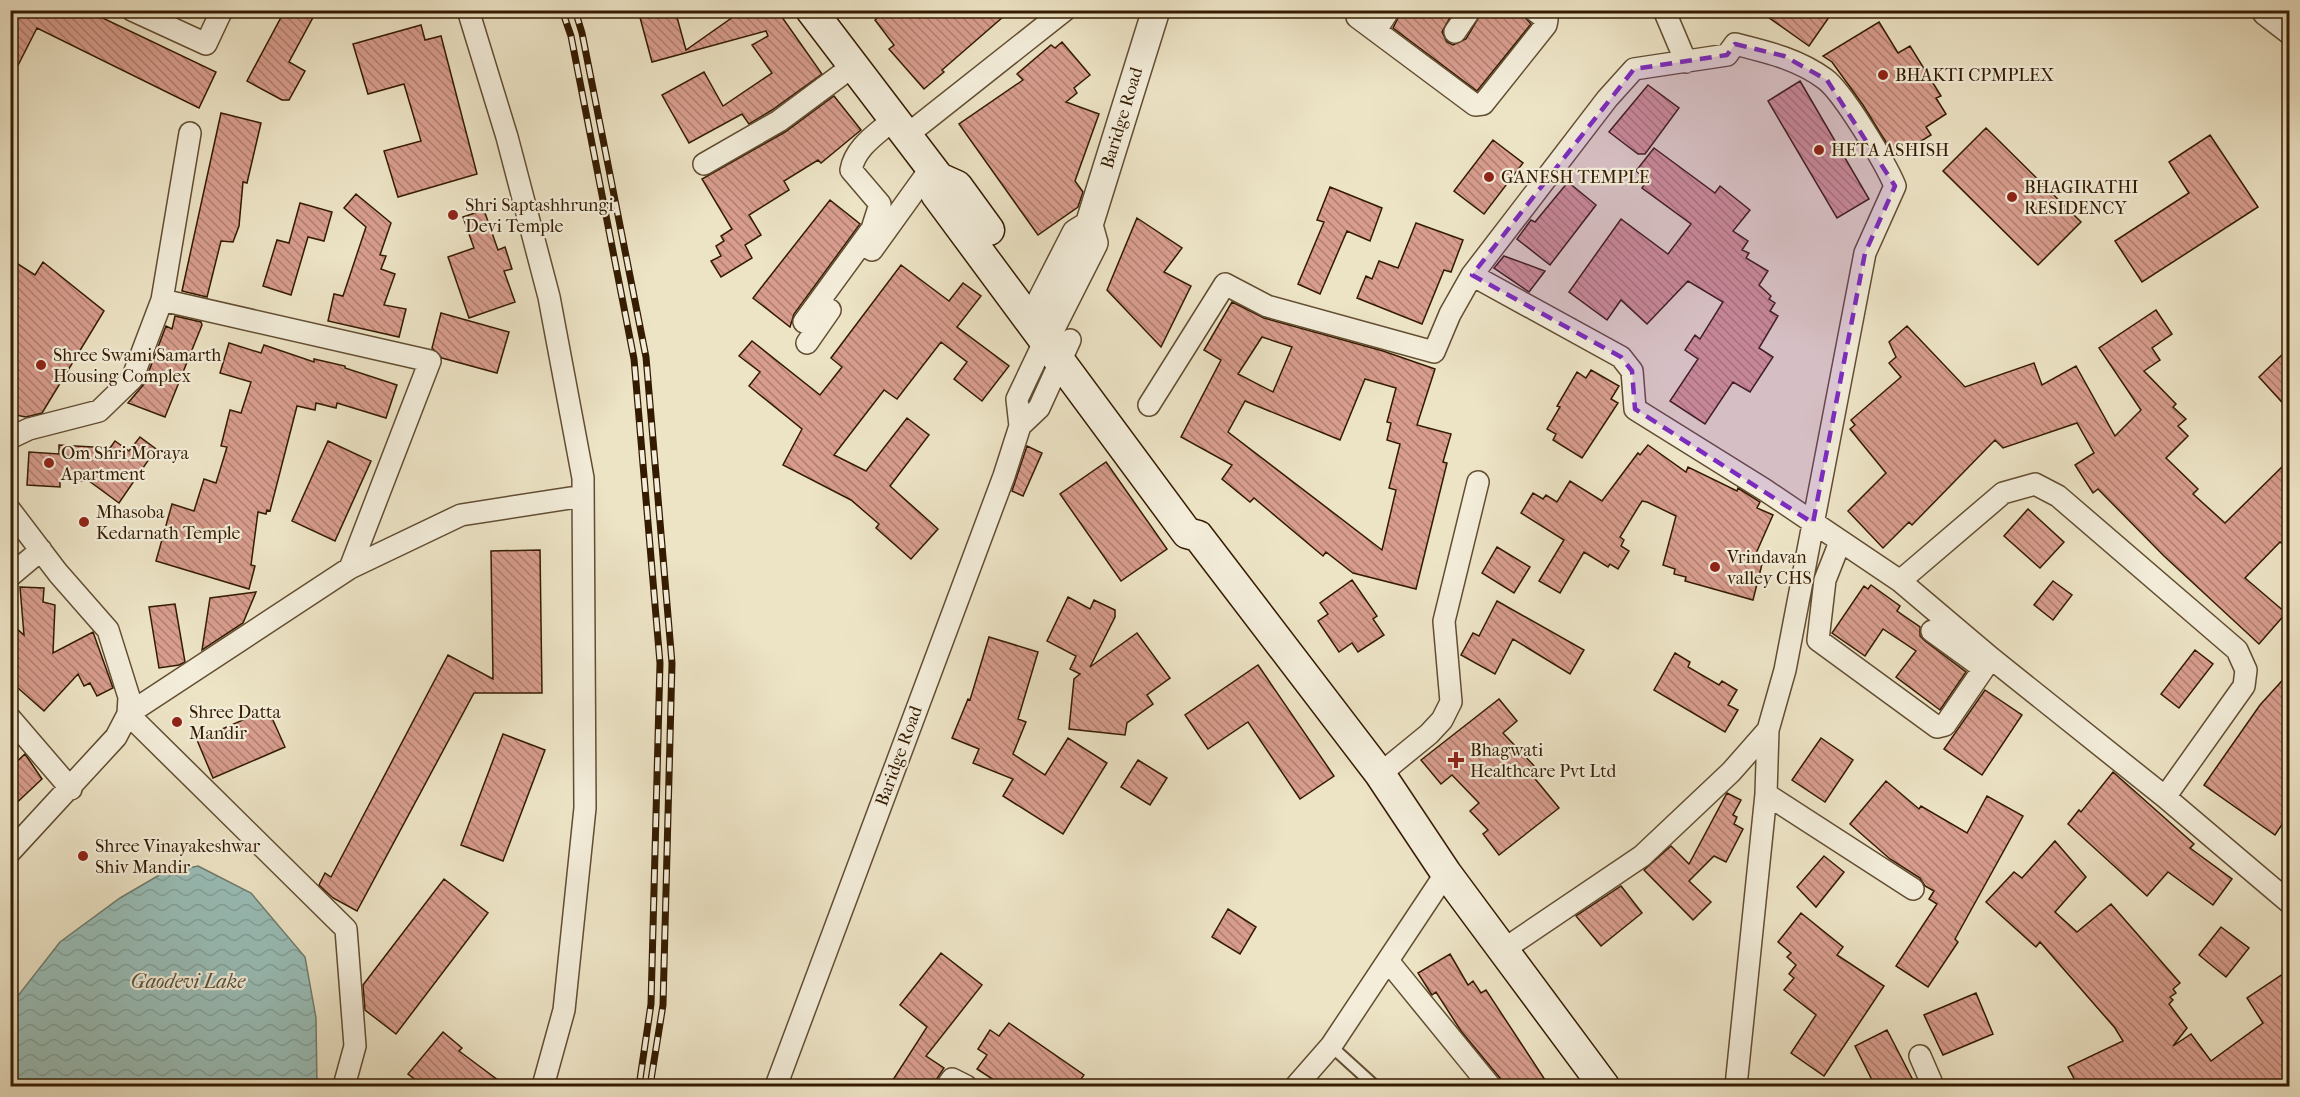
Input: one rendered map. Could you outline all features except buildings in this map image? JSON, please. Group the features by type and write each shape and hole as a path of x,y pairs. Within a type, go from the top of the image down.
{"main road":[{"path":"810,10 935,173 957,186 1050,330 1200,521 1198,536 1380,774 1446,873 1604,1086"}],"street":[{"path":"132,10 206,44 222,10"},
{"path":"468,10 507,137 549,297 583,478 585,808 564,1010 543,1086"},
{"path":"935,173 805,333 872,229 880,204 851,170 858,150 1065,10"},
{"name":"Baridge Road","path":"779,1086 1004,476 1020,426 1038,408 1050,330 1076,233 1089,225 1156,10"},
{"path":"1376,30 1389,10"},
{"path":"1455,32 1470,10"},
{"path":"1358,13 1376,30 1474,105 1483,104 1546,25 1547,20 1534,10"},
{"path":"1664,10 1686,62"},
{"path":"2264,14 2289,34"},
{"path":"1149,405 1224,284 1267,306 1434,352 1450,314 1472,275 1600,108 1635,69 1727,56 1736,44 1784,56 1827,80 1880,157 1895,186 1865,253 1793,630 1768,730 1766,794 1736,1086"},
{"path":"704,164 779,121 853,66"},
{"path":"839,153 897,122"},
{"path":"10,438 29,429 99,411 132,379 162,300 190,133"},
{"path":"1472,275 1621,357 1632,371 1635,409 1765,490 1900,581 1987,663 2165,797 2289,903"},
{"path":"162,300 430,361 350,568"},
{"path":"1380,774 1429,734 1442,720 1451,702 1444,621 1479,482"},
{"path":"1900,581 2003,493 2035,484 2058,496 2237,650 2246,670 2244,686 2165,797"},
{"path":"128,714 350,568 461,515 583,496"},
{"path":"10,510 108,630 124,672 129,697 128,714 116,737 71,789 10,852"},
{"path":"1818,640 1825,580 1840,542"},
{"path":"10,576 41,550"},
{"path":"1793,630 1818,640 1937,727 1945,725 1987,663"},
{"path":"1932,632 1987,663"},
{"path":"128,714 346,929 356,1046 344,1086"},
{"path":"10,718 71,789"},
{"path":"1503,950 1642,856 1731,772 1768,730"},
{"path":"1766,794 1913,889"},
{"path":"1296,1086 1331,1046 1446,873"},
{"path":"1388,961 1490,1086"},
{"path":"1920,1056 1934,1086"},
{"path":"946,1086 952,1079 966,1086"}],"lane":[{"path":"1331,1046 1375,1086"}],"highlighted area":[{"path":"1735,44 1784,56 1827,80 1895,186 1865,253 1813,523 1635,409 1632,371 1621,357 1472,275 1634,69 1727,55"}],"water":[{"name":"Gaodevi Lake","path":"198,866 251,893 305,957 316,1018 317,1086 11,1086 11,1013 17,997 60,942 120,898 161,874"}],"railway":[{"path":"562,10 571,36 634,359 660,663 651,1004 639,1086"},
{"path":"575,10 582,33 646,357 672,663 663,1005 650,1086"}],"place":[{"name":"BHAKTI CPMPLEX","path":"1883,75"},
{"name":"HETA ASHISH","path":"1819,150"},
{"name":"GANESH TEMPLE","path":"1489,177"},
{"name":"BHAGIRATHI RESIDENCY","path":"2012,197"},
{"name":"Shri Saptashhrungi Devi Temple","path":"453,215"},
{"name":"Shree Swami Samarth Housing Complex","path":"41,365"},
{"name":"Om Shri Moraya Apartment","path":"49,463"},
{"name":"Mhasoba Kedarnath Temple","path":"84,522"},
{"name":"Vrindavan valley CHS","path":"1715,567"},
{"name":"Shree Datta Mandir","path":"177,722"},
{"name":"Bhagwati Healthcare Pvt Ltd","path":"1456,760"},
{"name":"Shree Vinayakeshwar Shiv Mandir","path":"83,856"}]}
